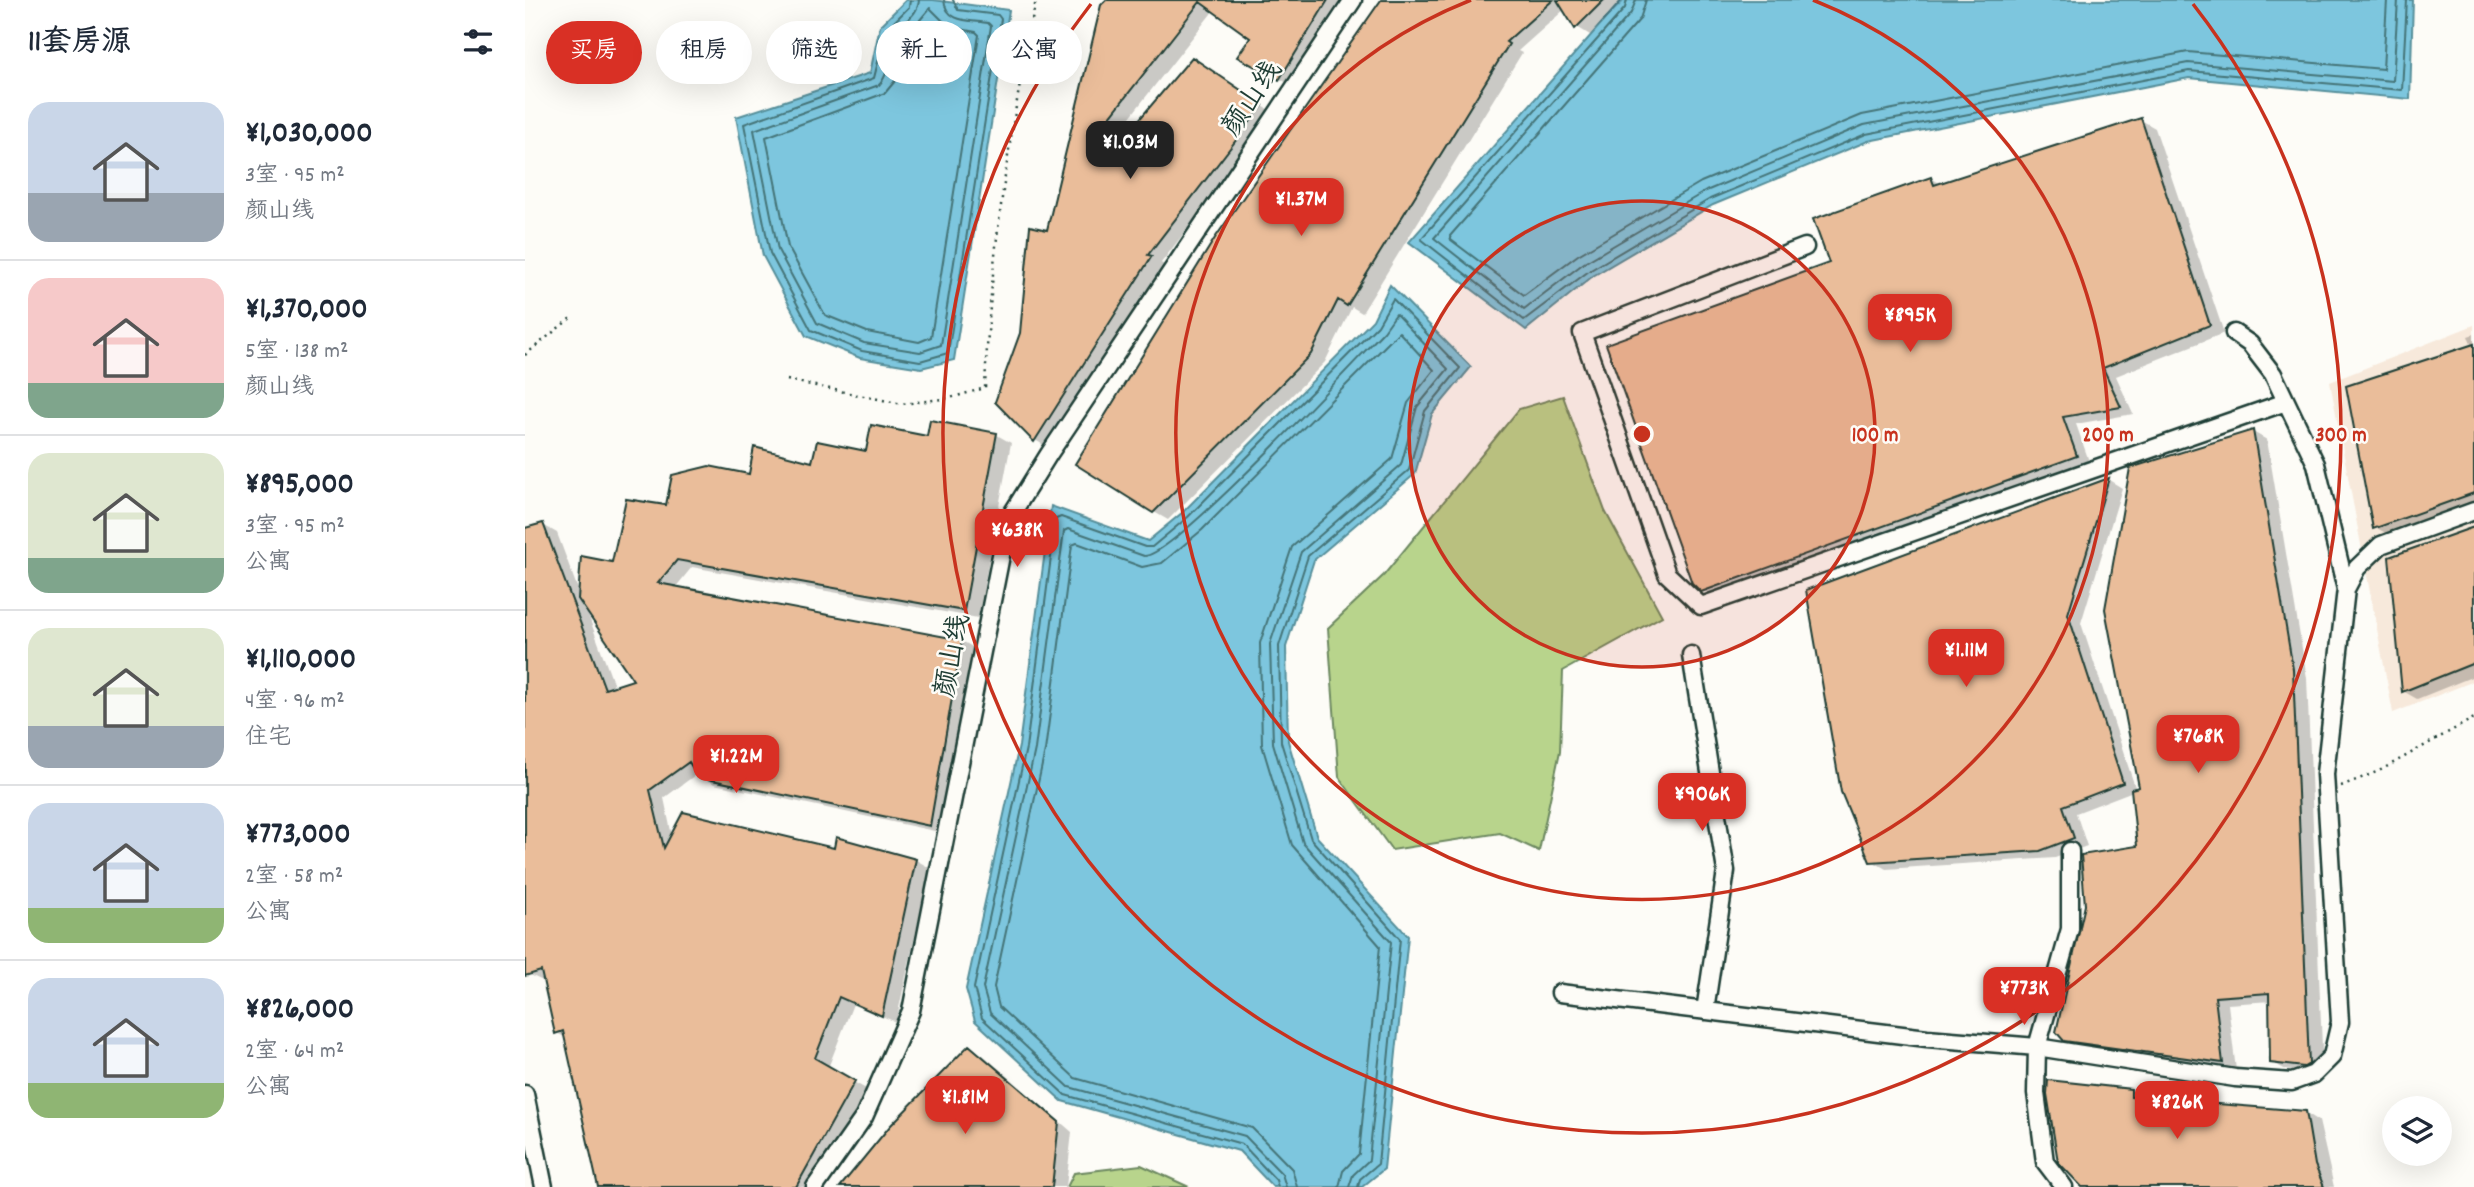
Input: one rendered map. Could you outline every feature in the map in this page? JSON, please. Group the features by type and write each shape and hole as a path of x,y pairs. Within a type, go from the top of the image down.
{"street":[{"name":"颜山线","path":"815,1187 864,1117 911,1010 1008,520 1049,454 1353,0"},
{"path":"1805,247 1582,333 1667,573 1701,606 2286,402"},
{"path":"1560,993 1927,1038 2037,1047 2235,1078 2292,1082 2314,1074 2332,1056 2340,1022 2325,774 2346,589 2316,464 2273,374 2251,344 2234,333"},
{"path":"2346,589 2357,568 2381,545 2474,511"},
{"path":"1691,655 1726,871 1705,1011"},
{"path":"2064,1187 2045,1161 2036,1093 2037,1047 2070,929 2070,851"},
{"path":"525,1094 544,1187"}],"path":[{"path":"787,380 902,404 950,398 985,388 989,295 1021,73 1035,0"},
{"path":"525,355 572,317"},
{"path":"2325,793 2379,771 2474,718"}],"shaded area":[{"path":"2474,325 2474,681 2393,713 2330,382"}],"green space":[{"path":"1563,396 1605,511 1662,616 1563,671 1560,751 1539,851 1500,833 1392,850 1339,777 1328,628 1384,575 1519,409"},
{"path":"1141,1165 1189,1187 1067,1187 1074,1173"}],"water":[{"path":"906,0 933,0 1009,10 1007,21 986,21 986,84 997,84 954,360 921,368 860,358 806,336 763,256 736,117 836,84 862,84 862,76 870,73 876,45 876,84 972,84 972,21 885,21"},
{"path":"1622,0 2413,0 2410,99 2189,78 1868,141 1713,205 1593,276 1526,330 1409,242"},
{"path":"1390,285 1471,367 1432,414 1415,474 1314,560 1286,647 1288,741 1317,837 1408,936 1384,1169 1362,1187 1273,1187 1239,1151 1062,1101 975,1021 966,989 1019,746 1051,506 1148,541 1183,512 1373,320"}],"building":[{"path":"1106,0 1328,0 1279,80 1237,57 1250,38 1200,2 1099,131 1116,147 1192,57 1263,105 1148,255 1152,256 1034,442 995,402 1020,333 1030,226 1047,230 1101,5"},
{"path":"1381,0 1553,0 1506,42 1509,44 1347,306 1338,300 1311,354 1153,513 1075,464 1215,238"},
{"path":"1557,0 1604,0 1575,29"},
{"path":"2141,118 2210,325 2103,368 2121,407 2063,417 2077,456 1701,592 1692,583 1606,344 1829,263 1813,219 1931,177 1934,185"},
{"path":"2474,344 2474,493 2373,529 2346,386"},
{"path":"930,420 997,433 964,611 677,560 658,583 962,640 930,826 698,777 689,762 650,790 664,848 683,812 834,848 836,837 916,859 882,1016 839,997 815,1058 855,1081 796,1187 598,1187 563,1031 555,1034 541,971 525,976 525,528 543,523 605,689 633,680 578,599 581,556 612,562 626,499 666,505 672,475 709,466 749,474 754,447 812,462 817,441 866,451 871,425 927,436"},
{"path":"2253,430 2293,669 2309,1064 2304,1067 2270,1063 2269,993 2215,997 2223,1063 2064,1041 2056,1032 2085,905 2081,855 2137,846 2131,789 2139,787 2105,609 2130,468"},
{"path":"2109,478 2068,614 2123,783 2063,806 2074,838 2040,851 1870,862 1841,792 1806,590"},
{"path":"2474,527 2474,663 2402,692 2389,557"},
{"path":"969,1045 1059,1122 1052,1187 840,1187 890,1126"},
{"path":"2048,1080 2131,1089 2131,1097 2306,1111 2315,1165 2324,1187 2082,1187 2058,1162 2047,1094"}]}
